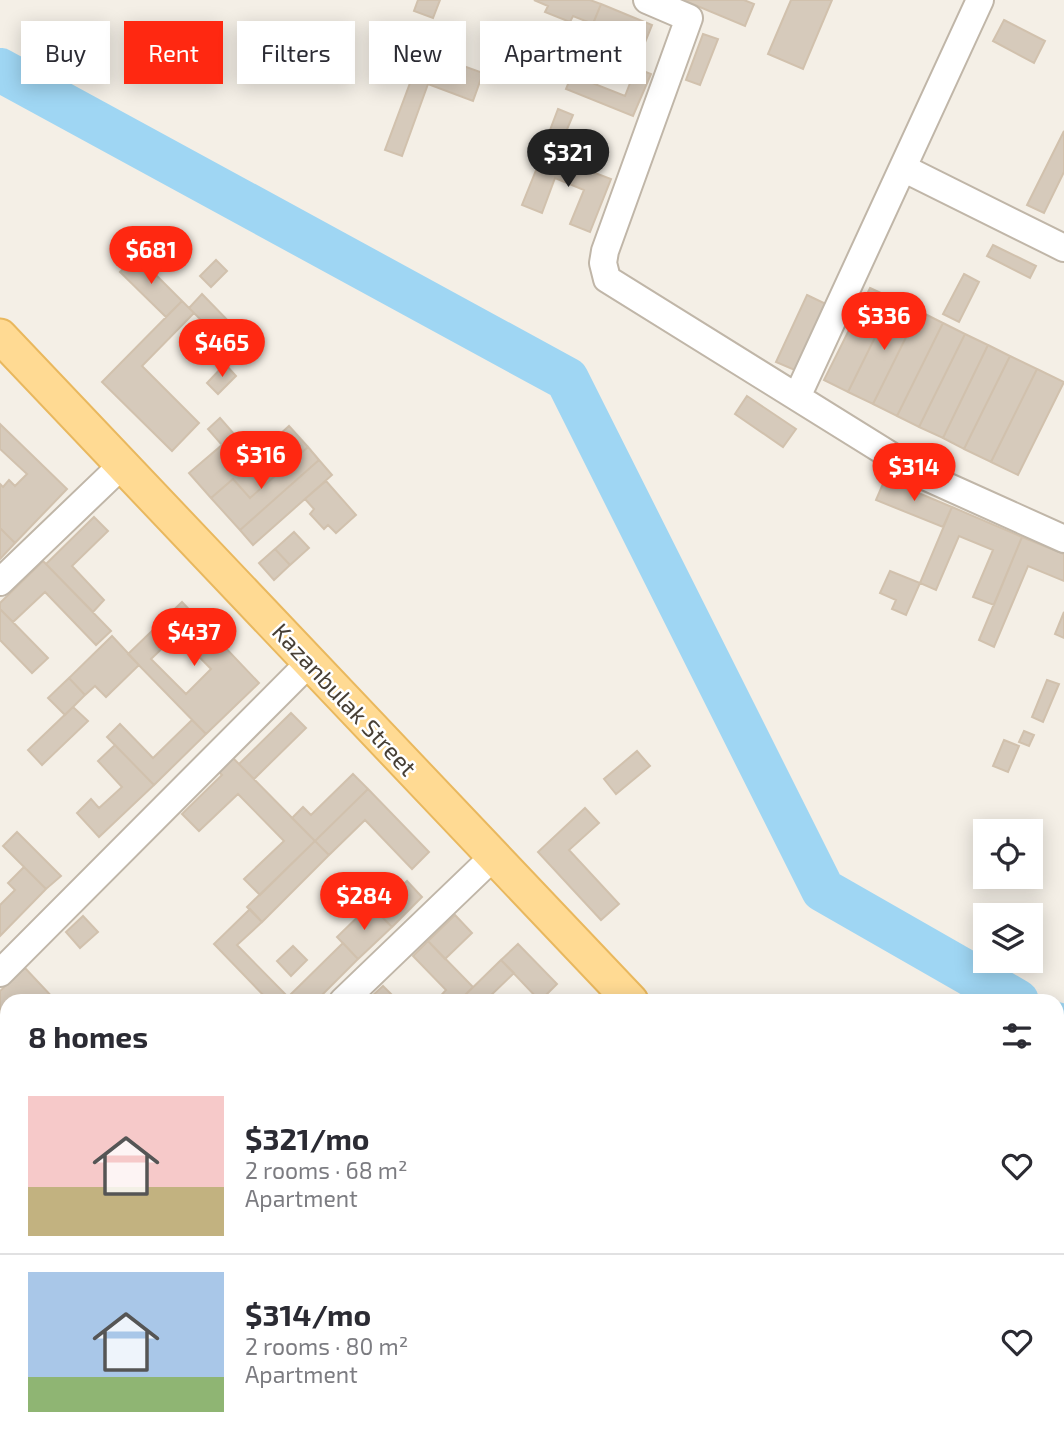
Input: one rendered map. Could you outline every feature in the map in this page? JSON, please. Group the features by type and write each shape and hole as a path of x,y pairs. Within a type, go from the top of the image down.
{"main road":[{"name":"Kazanbulak Street","path":"0,336 624,994"}],"street":[{"path":"647,0 689,18 605,251 604,271 607,279 922,475 1064,539"},
{"path":"797,397 980,0"},
{"path":"903,168 1064,248"},
{"path":"0,582 122,466"},
{"path":"0,974 309,663"},
{"path":"350,994 493,857"}],"building":[{"path":"418,0 440,0 433,18 414,11"},
{"path":"534,0 590,0 601,4 594,21 573,16 568,21 545,12 548,6"},
{"path":"683,0 744,0 754,4 745,26"},
{"path":"791,0 832,0 803,69 768,54"},
{"path":"601,4 642,21 594,21"},
{"path":"1004,20 1045,41 1034,63 993,41"},
{"path":"646,23 652,25 646,40"},
{"path":"703,34 718,39 700,85 686,80"},
{"path":"466,67 480,72 480,81 473,101 428,84 466,84"},
{"path":"646,72 651,74 633,116 566,89 568,84 595,84 625,96 630,84 646,84"},
{"path":"410,84 428,84 402,156 385,150"},
{"path":"558,109 573,115 558,151 544,146"},
{"path":"1064,131 1064,172 1044,213 1027,205"},
{"path":"543,153 611,179 590,232 570,224 584,190 555,178 542,213 522,205"},
{"path":"993,245 1036,266 1030,278 987,256"},
{"path":"136,255 182,301 166,317 120,272"},
{"path":"216,260 227,271 211,287 200,276"},
{"path":"964,274 979,282 959,322 943,314"},
{"path":"870,288 894,299 848,392 824,380"},
{"path":"202,294 237,330 224,343 189,308"},
{"path":"807,295 828,305 797,371 776,362"},
{"path":"894,299 919,311 873,404 848,392"},
{"path":"182,301 194,313 142,366 199,423 172,451 102,382"},
{"path":"919,311 943,323 897,416 873,404"},
{"path":"943,323 965,334 919,427 897,416"},
{"path":"965,334 988,345 943,438 919,427"},
{"path":"988,345 1010,356 964,449 943,438"},
{"path":"1010,356 1037,369 991,462 964,449"},
{"path":"225,364 236,376 218,394 207,383"},
{"path":"1037,369 1064,382 1018,475 991,462"},
{"path":"747,396 796,429 783,447 735,414"},
{"path":"220,418 234,434 222,445 208,429"},
{"path":"0,424 67,489 15,543 0,528 0,484 3,487 9,480 15,486 27,474 0,449"},
{"path":"289,426 308,447 250,498 233,479 211,498 189,473 222,445 243,468"},
{"path":"308,447 319,460 240,530 211,498 233,479 250,498"},
{"path":"319,460 332,475 253,545 240,530"},
{"path":"885,479 952,507 943,527 876,500"},
{"path":"326,481 356,515 336,533 328,525 324,529 310,514 314,509 305,499"},
{"path":"952,507 1022,537 994,605 973,597 993,550 959,536 936,590 920,583"},
{"path":"94,517 108,531 72,566 104,600 93,612 46,564"},
{"path":"0,528 15,543 0,559"},
{"path":"294,532 309,548 290,565 275,549"},
{"path":"1022,537 1064,554 1064,581 1028,566 994,647 979,640"},
{"path":"275,549 290,565 274,580 259,563"},
{"path":"43,561 111,631 96,645 45,592 13,622 0,609 0,603"},
{"path":"890,571 920,583 906,615 892,609 896,600 880,593"},
{"path":"182,602 259,683 206,734 128,654","holes":["177,634 211,669 186,694 151,659"]},
{"path":"0,609 48,658 32,673 0,640"},
{"path":"1064,612 1064,638 1055,634"},
{"path":"112,636 139,665 106,697 95,686 85,695 69,678"},
{"path":"69,678 85,695 65,715 48,698"},
{"path":"1047,680 1059,684 1043,722 1032,717"},
{"path":"73,707 88,721 42,765 28,750"},
{"path":"291,713 306,728 254,779 239,764"},
{"path":"192,720 206,734 154,785 107,737 120,724 153,758"},
{"path":"1024,731 1034,735 1029,746 1019,742"},
{"path":"1004,740 1019,746 1008,772 993,766"},
{"path":"115,745 154,785 99,837 77,813 91,799 99,808 122,787 98,761"},
{"path":"637,751 650,766 616,794 604,779"},
{"path":"231,756 315,841 260,895 244,879 284,841 238,794 199,831 182,814 222,775 217,770"},
{"path":"353,774 368,789 315,841 292,818 303,807 311,815"},
{"path":"368,789 429,852 412,869 365,820 329,855 315,841"},
{"path":"585,808 599,823 569,850 619,904 601,920 538,852"},
{"path":"17,832 61,876 46,889 3,846"},
{"path":"315,841 329,855 262,922 247,907"},
{"path":"24,867 46,889 0,936 0,905 15,890 8,883"},
{"path":"407,881 422,897 392,927 376,911"},
{"path":"370,905 392,927 358,959 337,937"},
{"path":"250,909 262,922 237,945 285,994 262,994 214,944"},
{"path":"455,915 472,933 445,959 428,941"},
{"path":"83,916 98,932 80,948 66,932"},
{"path":"428,941 473,987 466,994 442,994 446,990 413,956"},
{"path":"343,943 358,959 323,994 291,994"},
{"path":"518,944 557,984 547,994 533,994 501,960"},
{"path":"293,946 307,960 291,976 277,961"},
{"path":"501,960 514,973 492,994 466,994"},
{"path":"25,968 49,994 0,994"},
{"path":"383,986 391,994 374,994"}],"waterway":[{"path":"0,70 567,379 823,890 1005,994"}]}
